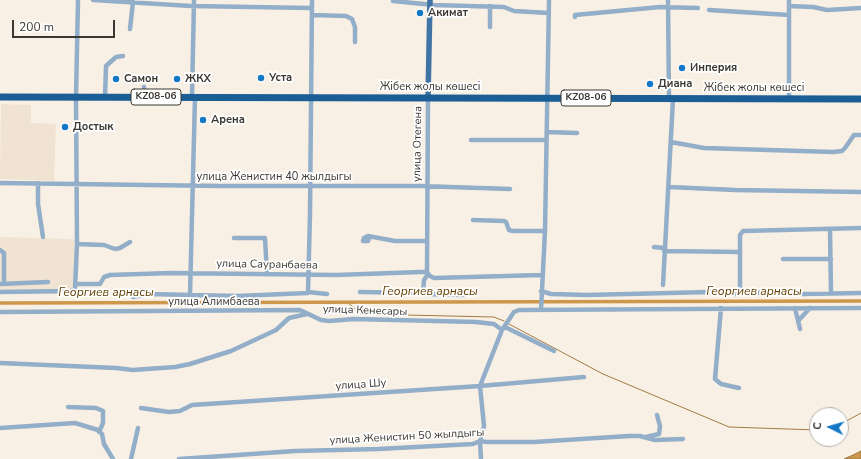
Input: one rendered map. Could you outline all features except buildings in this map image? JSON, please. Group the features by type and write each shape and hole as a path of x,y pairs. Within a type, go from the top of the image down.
{"highway":[{"name":"Жібек жолы көшесі","path":"0,97 861,99"}],"main road":[{"name":"улица Отегена","path":"428,98 430,2"}],"street":[{"path":"76,284 77,244 75,183 78,0"},
{"path":"93,0 312,8"},
{"path":"308,293 312,0"},
{"path":"541,310 545,231 549,0"},
{"path":"663,285 671,142 668,0"},
{"path":"789,0 789,99"},
{"path":"393,1 504,7 514,11 549,13"},
{"path":"130,29 133,2"},
{"path":"190,295 192,273 194,3"},
{"path":"490,6 490,27"},
{"path":"789,6 818,7 827,10 861,8"},
{"path":"575,17 576,15 652,8 698,8"},
{"path":"709,10 789,15"},
{"path":"312,15 339,16 352,19 355,27 355,42"},
{"path":"105,98 106,66 116,57 123,56"},
{"path":"144,87 144,98"},
{"name":"улица Отегена","path":"422,293 424,280 427,273 428,98"},
{"path":"547,132 577,133"},
{"path":"671,142 704,148 833,152 842,151 854,134 861,135"},
{"path":"471,140 546,140"},
{"name":"улица Женистин 40 жылдыгы","path":"0,183 427,186 510,189"},
{"path":"38,183 38,204 42,237"},
{"path":"669,187 735,190 861,192"},
{"path":"473,220 504,221 506,222 509,230 512,231 545,231"},
{"path":"740,294 740,234 745,230 786,231 861,228"},
{"path":"830,229 831,293"},
{"path":"370,237 395,241 427,241"},
{"path":"234,238 264,238 267,274"},
{"path":"77,244 104,245 115,249 120,248 130,242"},
{"path":"654,247 664,250 740,252"},
{"path":"0,250 4,253 2,283 48,282"},
{"path":"783,259 831,259"},
{"name":"улица Сауранбаева","path":"0,292 74,291 76,284 100,284 104,277 110,275 192,273 336,275 427,273 434,278 542,275"},
{"path":"360,292 464,295"},
{"path":"541,292 551,294 710,292 740,294 769,292 861,293"},
{"path":"133,297 147,294 164,296 237,296 308,293 327,294"},
{"path":"721,308 715,380 721,384 739,388"},
{"path":"795,308 800,329"},
{"path":"798,321 810,308"},
{"path":"481,459 480,441 484,430 480,386 504,328 514,312 519,310 861,308"},
{"name":"улица Алимбаева","path":"0,312 300,310 307,314"},
{"name":"улица Кенесары","path":"0,363 133,370 175,367 190,364 231,351 276,330 289,318 307,314 321,320 329,321 354,319 476,322 494,324 554,351"},
{"name":"улица Шу","path":"141,408 169,412 180,411 192,405 480,386 584,377"},
{"path":"68,407 96,408 102,411 103,423 99,432"},
{"path":"646,437 659,434 660,426 657,415"},
{"path":"0,428 75,423 99,432 114,459"},
{"path":"131,459 138,428"},
{"name":"улица Женистин 50 жылдыгы","path":"179,459 295,451 378,449 473,444 480,441 534,442 629,436 646,437 655,440 683,439"}],"shaded area":[{"path":"658,81 664,81 665,89 656,89"},
{"path":"1,104 31,105 31,123 56,124 54,181 0,179"},
{"path":"0,237 73,239 76,241 74,295 0,292"},
{"path":"861,451 861,459 844,459 853,455"}],"waterway":[{"name":"Георгиев арнасы","path":"0,303 861,301"},
{"path":"347,302 361,314 494,317 504,321"},
{"path":"509,324 603,374 729,427 809,430"},
{"path":"849,420 861,413"}],"place":[{"name":"Акимат","path":"420,13"},
{"name":"Инперия","path":"682,68"},
{"name":"Уста","path":"261,78"},
{"name":"Самон","path":"116,79"},
{"name":"ЖКХ","path":"177,79"},
{"name":"Диана","path":"650,84"},
{"name":"Арена","path":"203,120"},
{"name":"Достык","path":"65,127"}]}
